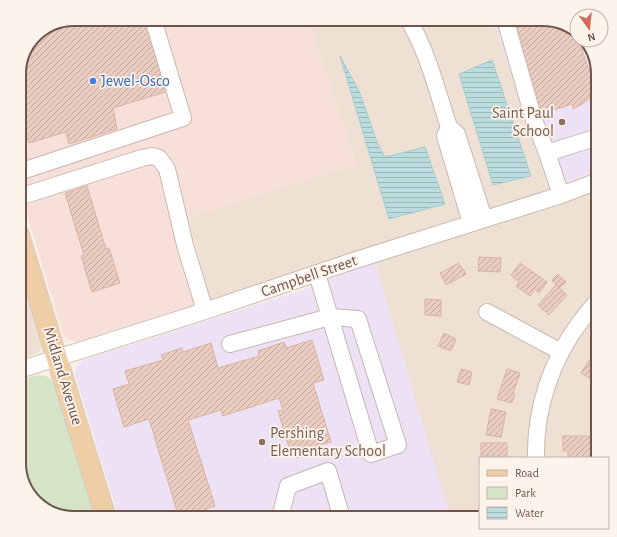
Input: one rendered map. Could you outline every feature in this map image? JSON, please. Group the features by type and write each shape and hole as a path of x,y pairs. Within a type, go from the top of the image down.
{"main road":[{"name":"Midland Avenue","path":"26,257 104,511"}],"street":[{"path":"26,170 183,118 155,26"},
{"path":"412,26 425,54 449,128 457,134 477,221"},
{"path":"507,26 534,120 547,152 561,195"},
{"path":"547,152 591,139"},
{"path":"26,195 142,158 152,156 158,158 167,169 185,246 205,311"},
{"name":"Campbell Street","path":"26,368 561,195 591,184"},
{"path":"230,344 330,317 358,319 398,445 371,454 330,317 317,274"},
{"path":"536,457 540,410 548,379 561,352 575,329 591,310"},
{"path":"487,312 561,352"},
{"path":"282,511 288,486 328,471 340,511"}],"shaded area":[{"path":"74,26 310,26 356,164 189,217 210,300 77,342 68,339 63,334 26,210 26,71 30,56 40,40 56,30"},
{"path":"310,26 495,26 549,190 366,248 210,300 189,217 356,164"},
{"name":"Saint Paul School","path":"495,26 552,27 569,35 569,48 583,48 590,65 591,74 591,173 549,190"},
{"path":"591,190 591,457 479,457 479,511 444,511 447,510 375,262"},
{"name":"Pershing Elementary School","path":"375,262 448,510 117,511 75,374 76,367 83,360 297,292"},
{"path":"26,288 43,344 40,352 26,357"}],"green space":[{"path":"38,375 46,376 54,382 93,511 74,511 56,507 43,499 31,484 26,466 26,378"}],"water":[{"path":"340,56 360,93 378,145 385,157 425,147 445,204 389,219"},
{"path":"492,60 531,176 493,185 459,74"}],"building":[{"name":"Jewel-Osco","path":"149,26 169,91 113,108 117,129 69,144 66,132 29,143 26,134 26,71 30,56 40,40 48,34 65,27"},
{"path":"514,26 542,26 561,30 569,34 569,48 583,48 585,51 582,50 591,75 591,91 589,99 573,109 572,104 547,112 548,116 541,117"},
{"path":"87,186 106,249 109,248 120,283 92,292 81,256 84,255 65,193"},
{"path":"479,257 501,258 500,272 478,271"},
{"path":"459,263 466,274 446,285 440,273"},
{"path":"520,263 547,282 539,293 535,289 530,296 516,286 519,282 511,275"},
{"path":"558,274 566,282 559,288 552,280"},
{"path":"556,285 567,295 549,315 538,305"},
{"path":"425,299 441,300 441,316 425,315"},
{"path":"444,333 456,339 451,351 438,346"},
{"path":"312,340 324,380 313,383 331,442 316,446 318,451 297,458 295,452 291,454 278,411 283,410 279,398 223,416 221,410 188,420 215,506 206,509 207,511 177,511 149,419 124,427 113,389 129,384 125,371 163,360 161,355 182,348 183,352 211,343 218,368 259,356 258,351 284,342 286,348"},
{"path":"591,358 591,379 581,373"},
{"path":"461,369 472,372 469,385 457,382"},
{"path":"507,369 520,373 513,393 515,394 512,403 497,399"},
{"path":"491,409 506,412 501,437 486,435"},
{"path":"563,436 590,436 591,457 568,457 568,451 563,451"},
{"path":"481,443 507,443 507,457 481,456"}],"place":[{"name":"Jewel-Osco","path":"93,81"},
{"name":"Saint Paul School","path":"562,122"},
{"name":"Pershing Elementary School","path":"262,442"}]}
